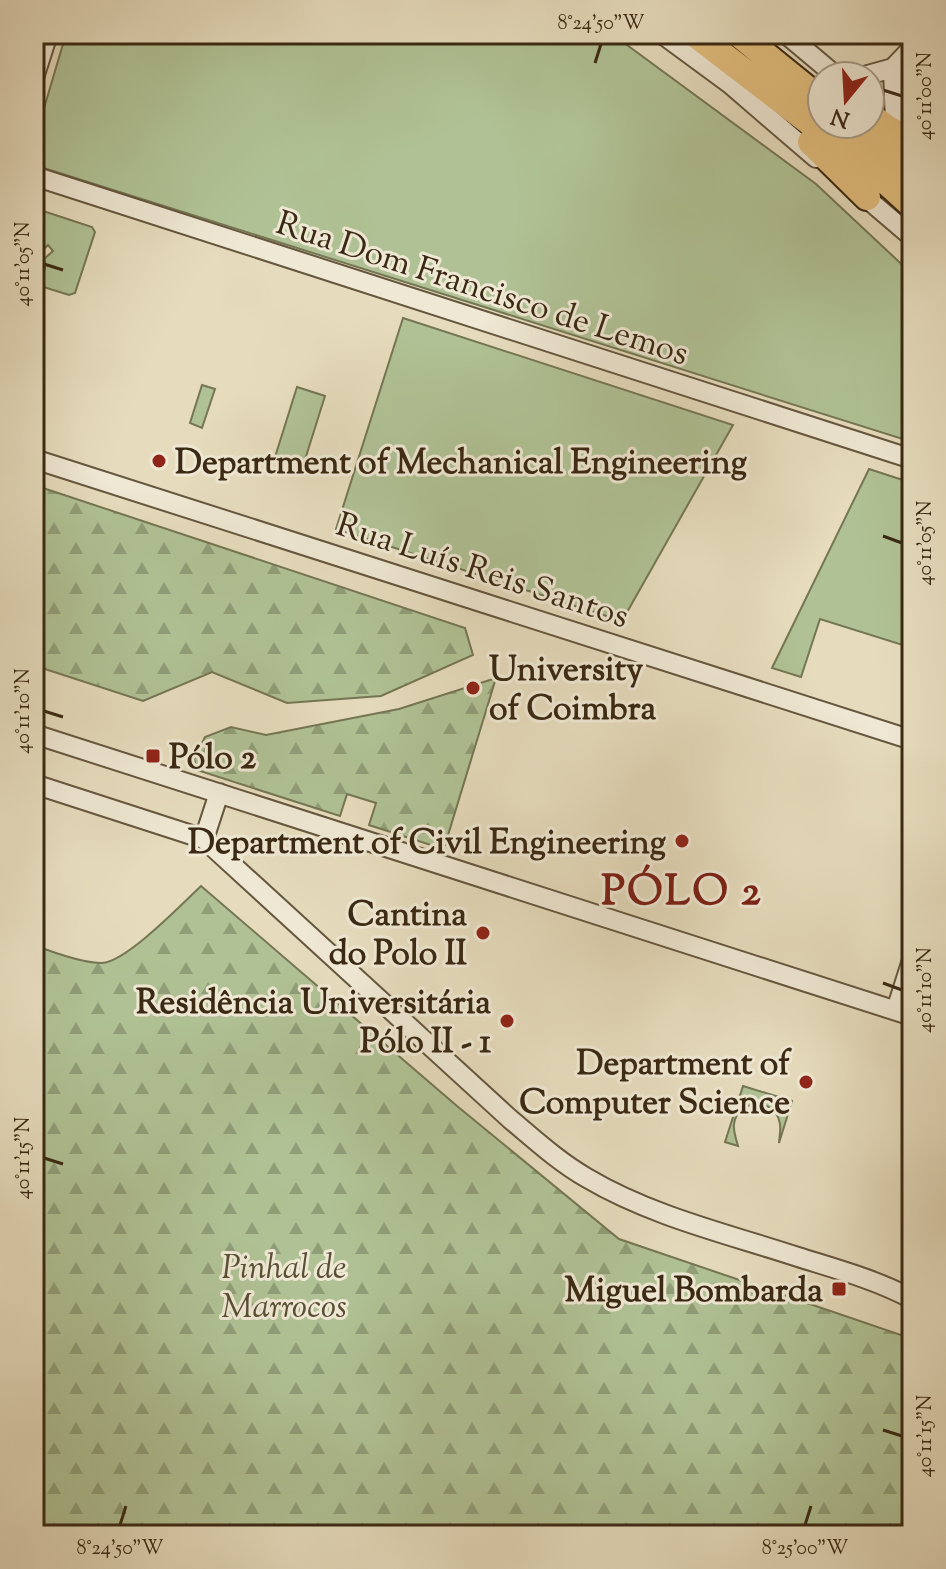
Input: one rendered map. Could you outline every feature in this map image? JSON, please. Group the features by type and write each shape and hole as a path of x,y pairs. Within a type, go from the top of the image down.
{"highway":[{"path":"695,34 879,175 912,205"},
{"path":"749,41 806,70"},
{"path":"749,41 806,88"},
{"path":"742,70 766,101 867,197"},
{"path":"868,140 912,177"}],"street":[{"path":"34,78 48,34"},
{"path":"662,34 730,84 912,237"},
{"path":"786,34 817,60"},
{"path":"886,70 893,68 912,48"},
{"path":"893,68 897,131"},
{"name":"Rua Dom Francisco de Lemos","path":"34,176 912,459"},
{"name":"Rua Luís Reis Santos","path":"34,459 912,740"},
{"path":"34,734 904,1013 912,960"},
{"path":"34,784 204,839 510,1119 546,1150 585,1177 650,1207 845,1272 912,1299"},
{"path":"204,839 219,793"}],"green space":[{"path":"66,34 612,34 816,184 912,274 912,442 34,165 34,142"},
{"path":"34,208 92,227 95,232 75,293 69,295 34,284 44,270 44,259 53,251 48,245 40,253 34,251"},
{"path":"403,318 733,425 622,621 336,529"},
{"path":"202,385 215,389 202,428 190,423"},
{"path":"297,387 325,396 303,466 275,457"},
{"path":"869,469 912,483 912,581 903,587 912,601 912,648 820,619 801,677 772,668"},
{"path":"34,485 465,628 473,655 381,696 287,703 212,672 143,701 34,665"},
{"path":"496,678 445,845 440,848 369,825 376,803 347,794 340,816 197,770 194,759 205,737 231,727 266,735 399,709"},
{"name":"Pinhal de Marrocos","path":"201,886 457,1106 619,1239 907,1337 912,1342 912,1535 34,1535 34,945 85,961 102,963 112,960 153,931"},
{"path":"743,1086 792,1101 779,1143 780,1124 775,1112 767,1106 756,1104 744,1107 736,1116 734,1130 738,1146 725,1142"}],"place":[{"name":"Department of Mechanical Engineering","path":"159,461"},
{"name":"University of Coimbra","path":"473,688"},
{"name":"Pólo 2","path":"153,756"},
{"name":"Department of Civil Engineering","path":"682,841"},
{"name":"Cantina do Polo II","path":"483,933"},
{"name":"Residência Universitária Pólo II - 1","path":"507,1021"},
{"name":"Department of Computer Science","path":"806,1082"},
{"name":"Miguel Bombarda","path":"839,1289"}],"district":[{"name":"PÓLO 2","path":"682,889"}]}
